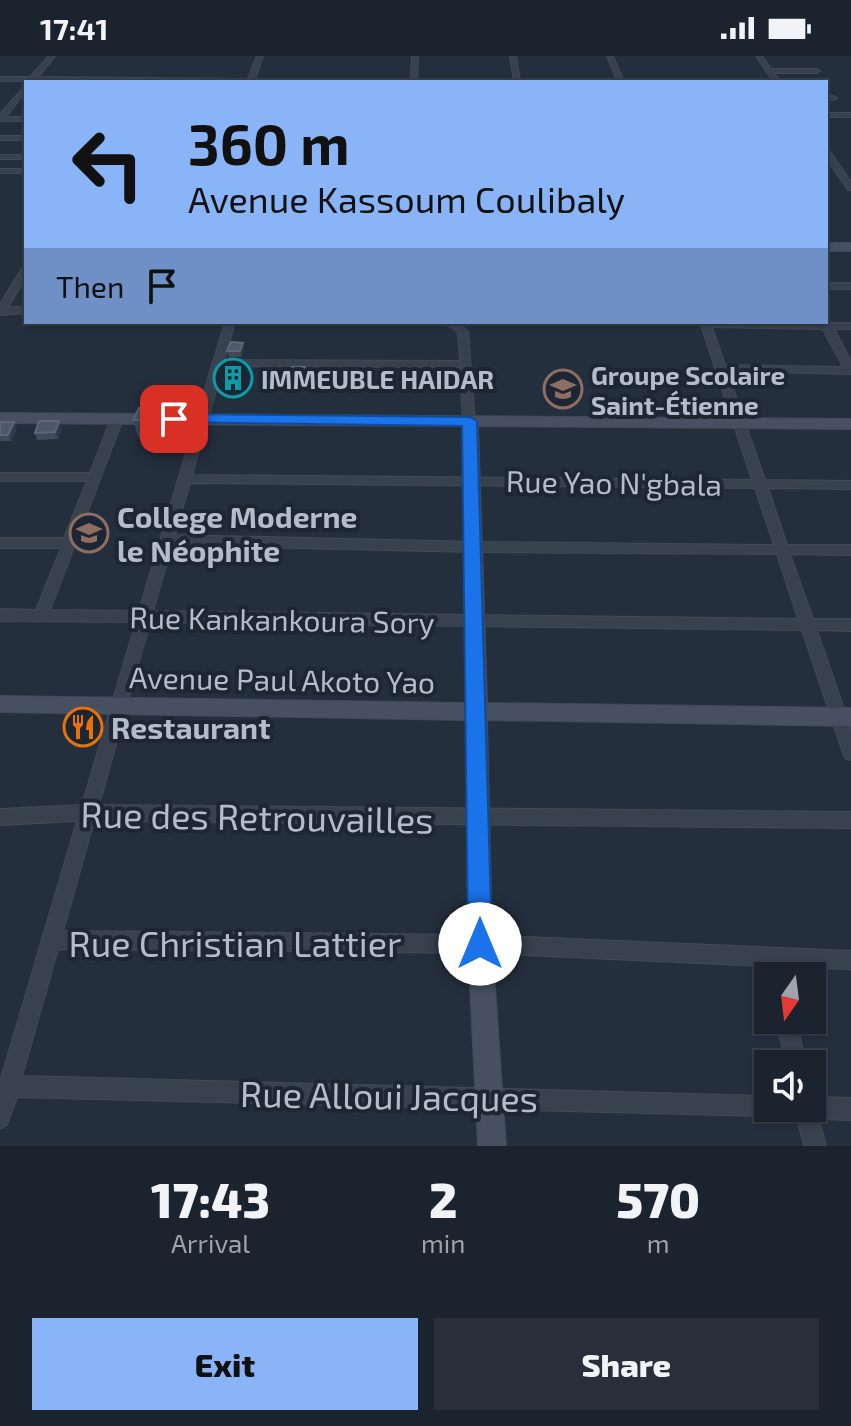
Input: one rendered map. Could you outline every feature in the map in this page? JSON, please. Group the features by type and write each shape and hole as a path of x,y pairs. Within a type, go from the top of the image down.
{"street":[{"path":"250,80 260,56"},
{"path":"412,80 415,56"},
{"path":"513,56 517,80"},
{"path":"610,56 620,80"},
{"path":"759,56 776,80"},
{"path":"39,58 51,57"},
{"path":"32,80 51,57"},
{"path":"770,71 817,71"},
{"path":"0,79 24,81"},
{"path":"0,119 24,89"},
{"path":"16,99 24,99"},
{"path":"828,115 851,115"},
{"path":"0,119 24,119"},
{"path":"0,138 24,138"},
{"path":"828,155 849,182"},
{"path":"0,157 24,157"},
{"path":"0,180 4,171"},
{"path":"828,247 851,247"},
{"path":"1,311 24,276"},
{"path":"828,286 851,286"},
{"path":"0,293 12,293"},
{"path":"1,311 24,310"},
{"path":"0,1118 229,324"},
{"path":"450,324 463,332 470,421 475,547 480,944 492,1146"},
{"path":"706,324 845,717 851,753"},
{"path":"826,324 851,326"},
{"path":"721,368 851,370 826,324"},
{"path":"218,363 466,364"},
{"path":"0,418 851,424"},
{"path":"41,616 117,419"},
{"path":"0,477 94,477"},
{"name":"Rue Yao N'gbala","path":"185,479 851,485"},
{"path":"167,540 475,547 851,550"},
{"path":"0,543 69,543"},
{"name":"Rue Kankankoura Sory","path":"0,615 851,625"},
{"name":"Avenue Paul Akoto Yao","path":"0,704 845,717"},
{"name":"Rue des Retrouvailles","path":"0,817 87,813 851,820"},
{"name":"Rue Christian Lattier","path":"50,940 480,944 851,960"},
{"path":"772,956 774,962"},
{"name":"Rue Alloui Jacques","path":"10,1086 754,1106"},
{"path":"826,1108 851,1109"},
{"path":"809,1122 815,1146"}],"building":[{"path":"231,342 243,343 240,351 227,351"},
{"path":"224,363 244,364 241,379 220,379"},
{"path":"292,367 305,367 304,377 291,377"},
{"path":"139,408 167,408 162,421 133,420"},
{"path":"39,421 59,421 55,432 35,433"},
{"path":"0,422 14,422 8,435 0,435"}],"place":[{"name":"IMMEUBLE HAIDAR","path":"233,378"},
{"name":"Groupe Scolaire Saint-Étienne","path":"563,389"},
{"name":"College Moderne le Néophite","path":"89,533"},
{"name":"Restaurant","path":"83,727"}],"route":[{"path":"174,419 470,421 475,547 480,944"}]}
